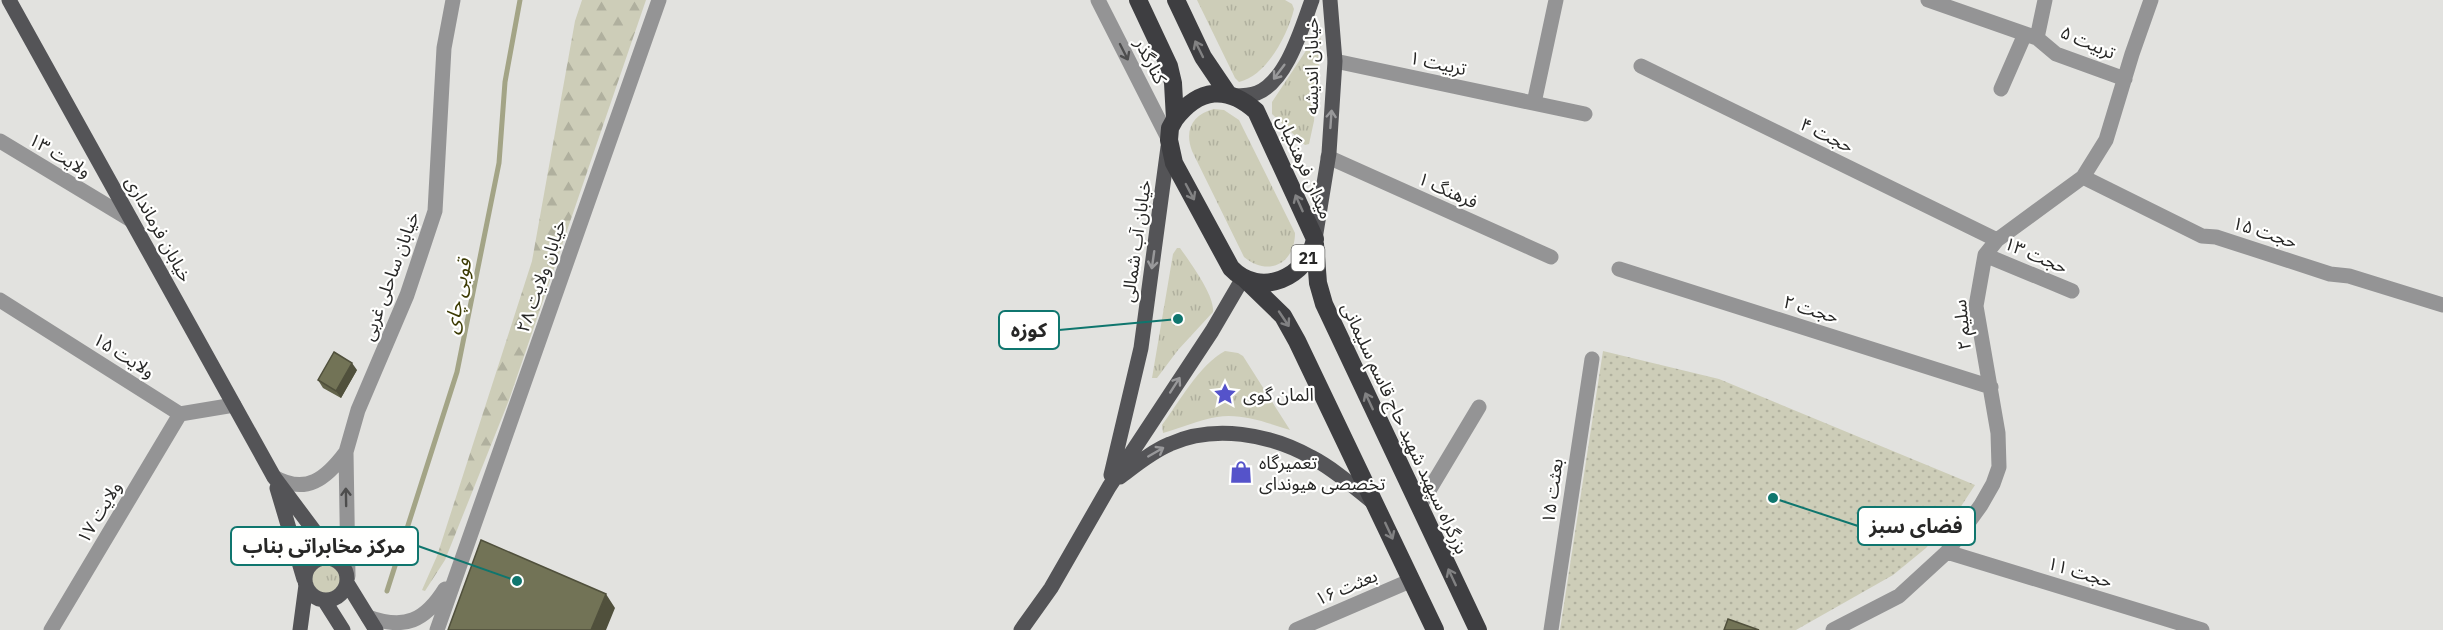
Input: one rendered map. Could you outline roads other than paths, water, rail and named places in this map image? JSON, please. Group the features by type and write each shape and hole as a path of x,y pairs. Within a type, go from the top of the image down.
{"highway":[{"path":"1138,0 1169,66 1173,83 1175,118"},
{"name":"21","path":"1176,0 1203,57 1231,95"},
{"path":"1231,95 1213,93 1197,97 1186,105 1175,118 1170,128 1169,140 1174,164 1231,268 1261,292 1283,316 1314,373 1435,630"},
{"name":"میدان فرهنگیان","path":"1231,95 1244,100 1256,111 1315,239 1308,259 1291,276 1269,283 1243,278"},
{"name":"بزرگراه سپهبد شهید حاج قاسم سلیمانی","path":"1315,239 1318,283 1324,304 1478,630"}],"main road":[{"name":"خیابان فرمانداری","path":"9,0 274,477 336,560"},
{"name":"خیابان اندیشه","path":"1231,95 1258,93 1277,75 1292,53 1312,0"},
{"name":"خیابان اندیشه","path":"1315,239 1328,157 1335,61 1330,0"},
{"name":"خیابان آب شمالی","path":"1109,487 1141,348 1169,140"},
{"name":"خیابان آب شمالی","path":"1022,630 1051,588 1109,487 1212,331 1243,278"},
{"path":"1109,487 1143,459 1169,444 1218,433 1240,434 1288,446 1311,456 1333,470 1376,504"},
{"name":"خیابان فرمانداری","path":"274,477 305,582"},
{"path":"300,630 308,567 318,559 331,558 342,564 347,580 372,623"},
{"path":"305,582 312,595 324,600 341,594 347,580"},
{"path":"324,600 336,626"}],"street":[{"name":"خیابان ساحلی غربی","path":"347,580 346,452 358,411 407,295 435,211 444,48 453,0"},
{"name":"خیابان ولایت ۲۸","path":"437,630 659,0"},
{"name":"کنارگذر","path":"1098,0 1169,140"},
{"path":"1534,103 1556,0"},
{"name":"تربیت ۵","path":"1928,0 2031,36 2056,54 2125,79"},
{"path":"2001,89 2031,36 2045,0"},
{"name":"سلیم ۲","path":"1833,630 1899,596 1947,552 1981,505 1993,484 1999,466 1998,434 1976,306 1985,255 1997,240 2083,177 2106,140 2151,0"},
{"name":"تربیت ۱","path":"1335,61 1585,114"},
{"name":"حجت ۴","path":"1641,66 1997,240"},
{"name":"ولایت ۱۳","path":"0,141 131,220"},
{"name":"فرهنگ ۱","path":"1328,157 1551,257"},
{"name":"حجت ۱۵","path":"2083,177 2202,237 2216,237 2330,274 2349,276 2443,304"},
{"name":"حجت ۱۳","path":"1985,255 2072,291"},
{"name":"حجت ۲","path":"1618,269 1991,387"},
{"name":"ولایت ۱۵","path":"0,300 180,414"},
{"name":"بعثت ۱۵","path":"1551,630 1592,359"},
{"path":"180,414 234,405"},
{"path":"1419,507 1479,407"},
{"name":"ولایت ۱۷","path":"51,630 180,414"},
{"name":"خیابان ساحلی غربی","path":"274,477 287,484 307,484 321,478 334,468 346,452"},
{"name":"حجت ۱۱","path":"1947,552 2202,630"},
{"name":"خیابان ولایت ۲۸","path":"372,623 390,627 415,623 434,607 458,566"},
{"name":"بعثت ۱۶","path":"1296,630 1412,580"}],"waterway":[{"name":"قوبی چای","path":"387,591 457,372 499,163 505,82 520,0"}],"place":[{"name":"کوزه","path":"1178,319"},
{"name":"المان گوی","path":"1225,394"},
{"name":"تعمیرگاه تخصصی هیوندای","path":"1241,472"},
{"name":"فضای سبز","path":"1773,498"},
{"name":"مرکز مخابراتی بناب","path":"517,581"}]}
